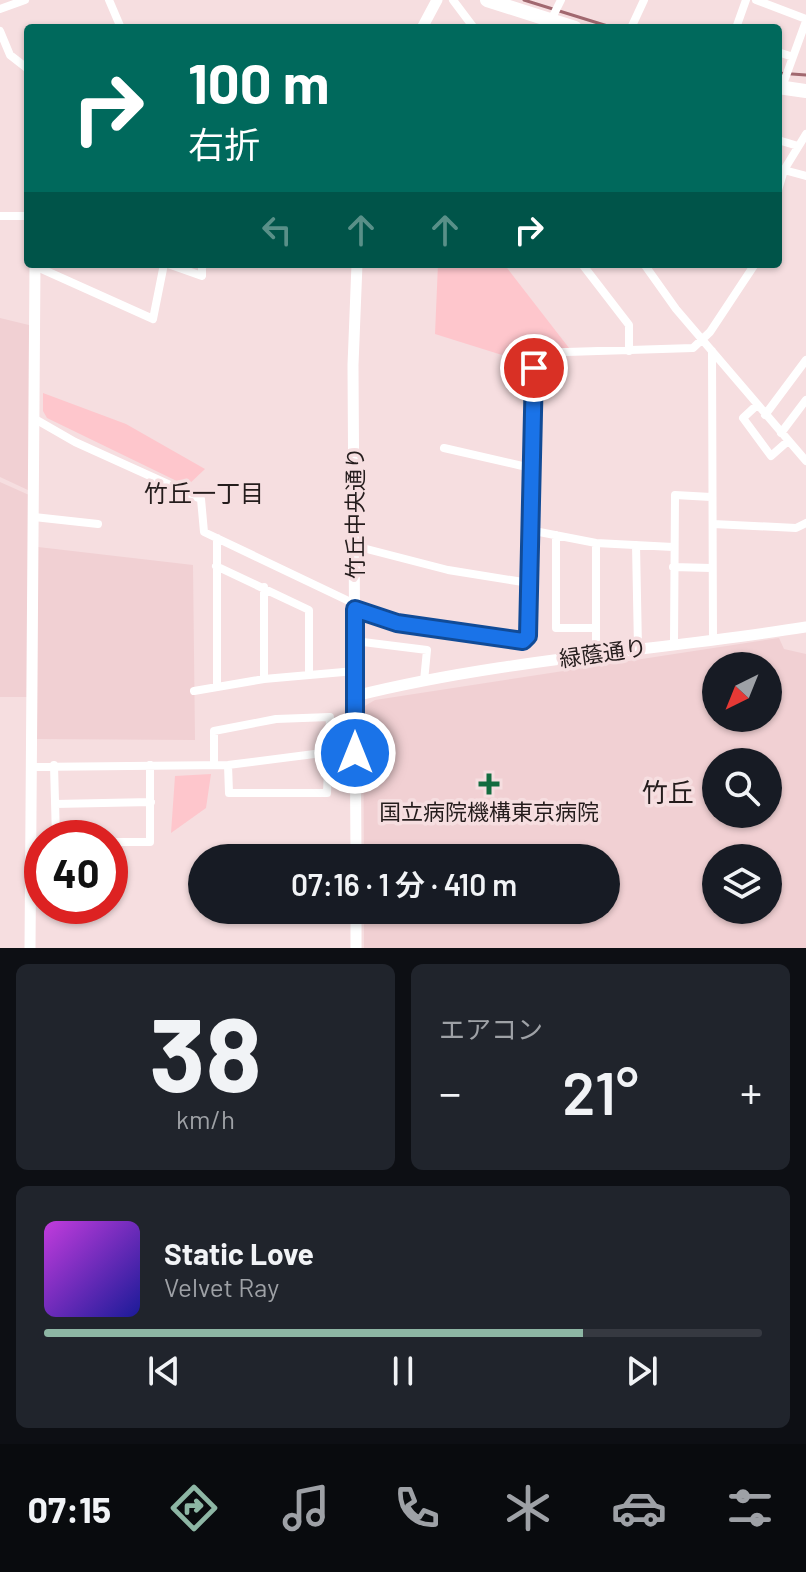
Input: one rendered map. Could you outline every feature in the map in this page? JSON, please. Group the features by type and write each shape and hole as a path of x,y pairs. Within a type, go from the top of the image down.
{"main road":[{"path":"487,0 556,10 571,24"},
{"path":"784,81 806,91"}],"street":[{"path":"0,9 25,0"},
{"path":"109,0 119,24"},
{"path":"424,24 437,0"},
{"path":"453,0 471,24"},
{"path":"633,24 644,0"},
{"path":"737,24 746,0"},
{"path":"756,0 806,20 784,81"},
{"path":"0,31 10,55 24,66"},
{"path":"782,53 793,57"},
{"path":"782,177 806,134"},
{"path":"782,141 798,146"},
{"path":"784,170 806,176"},
{"path":"0,216 24,216"},
{"path":"30,948 35,268"},
{"path":"42,268 153,319 165,268"},
{"path":"178,268 202,276 202,268"},
{"name":"竹丘中央通り","path":"356,844 353,365 357,268"},
{"path":"585,268 629,325 629,351"},
{"path":"647,268 712,351 806,461"},
{"path":"35,419 75,442 201,499 204,532 355,607 397,623 523,641 528,636 535,353 693,348 703,340 752,268"},
{"path":"712,351 713,641"},
{"path":"765,415 806,360"},
{"path":"757,405 743,418 771,456 806,400"},
{"path":"444,448 531,468"},
{"path":"674,643 675,495 711,497"},
{"path":"34,517 98,524"},
{"path":"713,524 796,528 806,523"},
{"path":"529,530 596,543 673,547"},
{"path":"556,535 556,628 596,628"},
{"path":"217,538 217,686"},
{"path":"596,543 596,656"},
{"path":"636,545 638,648"},
{"path":"355,546 448,570 529,583"},
{"path":"216,566 309,610 309,675"},
{"path":"673,567 711,568"},
{"path":"264,587 264,679"},
{"name":"緑蔭通り","path":"355,696 424,681 638,648 806,627"},
{"path":"355,641 427,650 424,681"},
{"path":"194,691 264,679 355,671"},
{"path":"214,765 214,731 276,719 330,717 327,793 229,793 228,765"},
{"path":"30,767 228,765 330,752 355,753"},
{"path":"54,765 55,820"},
{"path":"128,842 150,842 150,765"},
{"path":"55,804 151,802"},
{"path":"356,924 356,948"}],"shaded area":[{"path":"438,268 507,268 569,348 529,348 528,363 435,334"},
{"path":"0,318 33,326 30,491 0,477"},
{"path":"43,393 126,424 205,469 187,486 47,418 43,411"},
{"path":"0,482 29,495 28,697 0,697"},
{"path":"38,547 193,565 195,740 37,739"},
{"name":"国立病院機構東京病院","path":"779,638 784,649 806,654 806,948 364,948 364,924 620,924 620,844 364,844 363,707 375,700"},
{"path":"211,774 206,808 171,833 175,776"}],"waterway":[{"path":"524,0 601,24"},
{"path":"782,73 806,75"}],"place":[{"name":"国立病院機構東京病院","path":"489,784"}],"district":[{"name":"竹丘一丁目","path":"204,494"},
{"name":"竹丘","path":"668,793"}],"route":[{"path":"355,753 355,609 397,623 523,641 528,636 534,368"}]}
